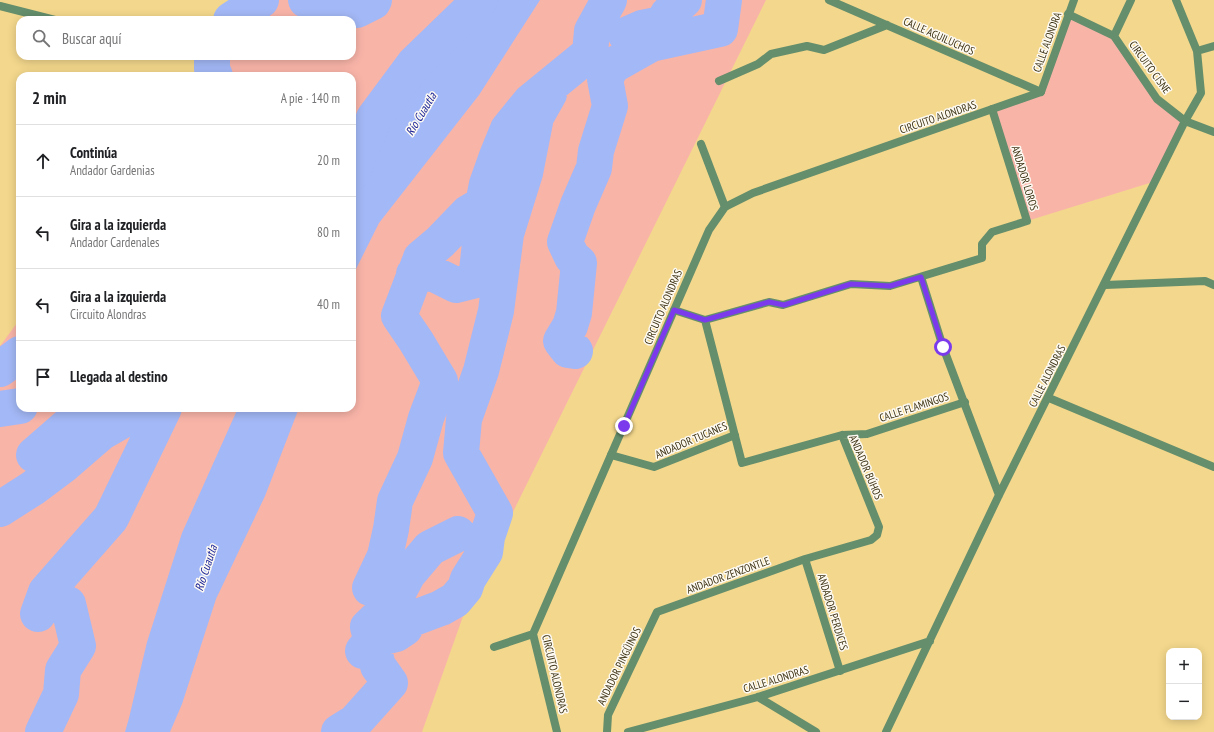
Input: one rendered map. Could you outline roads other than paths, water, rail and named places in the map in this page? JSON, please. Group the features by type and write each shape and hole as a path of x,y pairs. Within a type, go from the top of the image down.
{"street":[{"name":"CALLE AGUILUCHOS","path":"829,0 1041,92"},
{"name":"CALLE ALONDRA","path":"1041,92 1074,0"},
{"path":"1114,36 1131,0"},
{"name":"CALLE ALONDRAS","path":"886,732 999,495 1049,398 1185,121 1201,93 1197,51 1176,0"},
{"path":"0,6 39,16"},
{"name":"CIRCUITO CISNE","path":"1068,14 1114,36 1157,99 1185,121 1214,132"},
{"path":"719,81 758,64 771,54 807,46 824,50 887,25"},
{"path":"1197,51 1214,46"},
{"name":"CIRCUITO ALONDRAS","path":"557,732 533,634 709,230 725,207 753,193 1041,92"},
{"name":"ANDADOR LOROS","path":"921,277 982,258 982,244 992,232 1026,221 992,109"},
{"path":"701,144 725,207"},
{"path":"674,310 705,320 769,302 784,305 851,284 890,286 921,277 943,347 965,402"},
{"path":"1105,285 1205,281 1214,285"},
{"name":"ANDADOR TUCANES","path":"611,455 654,467 735,435 705,320"},
{"path":"1049,398 1214,467"},
{"name":"CALLE FLAMINGOS","path":"842,435 867,434 965,402 999,495"},
{"name":"ANDADOR BÚHOS","path":"735,435 742,463 842,435 879,527 877,535 871,540 805,559"},
{"name":"ANDADOR ZENZONTLE","path":"657,612 805,559"},
{"name":"ANDADOR PERDICES","path":"805,559 840,670"},
{"name":"ANDADOR PINGÜINOS","path":"606,732 608,715 657,612"},
{"path":"494,647 533,634"},
{"name":"CALLE ALONDRAS","path":"628,732 758,697 930,641"},
{"path":"758,697 816,732"}],"water":[{"name":"Río Cuautla","path":"467,0 540,0 479,95 379,223 356,269 356,179 440,47"},
{"name":"Río Cuautla","path":"236,412 297,412 265,496 216,599 182,704 170,732 125,732 147,642 182,533"}],"waterway":[{"path":"237,16 261,0"},
{"path":"306,0 318,5 357,10 373,2 374,0"},
{"path":"356,163 374,118 414,64 480,0"},
{"path":"370,588 385,556 395,501 415,458 426,418 440,381 399,316 421,258 440,242 468,213 483,204 487,184 508,129 530,102 590,53 592,31 609,0"},
{"path":"626,35 642,28 662,24 668,14 684,0"},
{"path":"575,351 568,350 561,341 570,326 574,313 579,263 572,257 565,242 578,205 594,168 596,151 610,106 605,79 612,66 651,44 720,29 724,0"},
{"path":"212,60 213,72"},
{"path":"363,651 372,640 396,634 405,628 409,620 441,608 455,600 465,588 468,579 485,552 487,537 495,513 461,453 464,419 481,371 496,311 506,234 525,173 536,117 549,94"},
{"path":"414,274 432,273 456,285 476,280 480,243 480,217 492,191"},
{"path":"0,369 16,357"},
{"path":"0,409 16,407"},
{"path":"34,455 83,412"},
{"path":"0,509 33,488 65,464 102,432 130,416 134,412"},
{"path":"38,614 46,592 111,518 162,412"},
{"path":"339,732 355,722 390,683 378,666 368,627 392,604 408,574 430,548 458,534"},
{"path":"43,732 61,694 63,670 78,646 68,604"}]}
